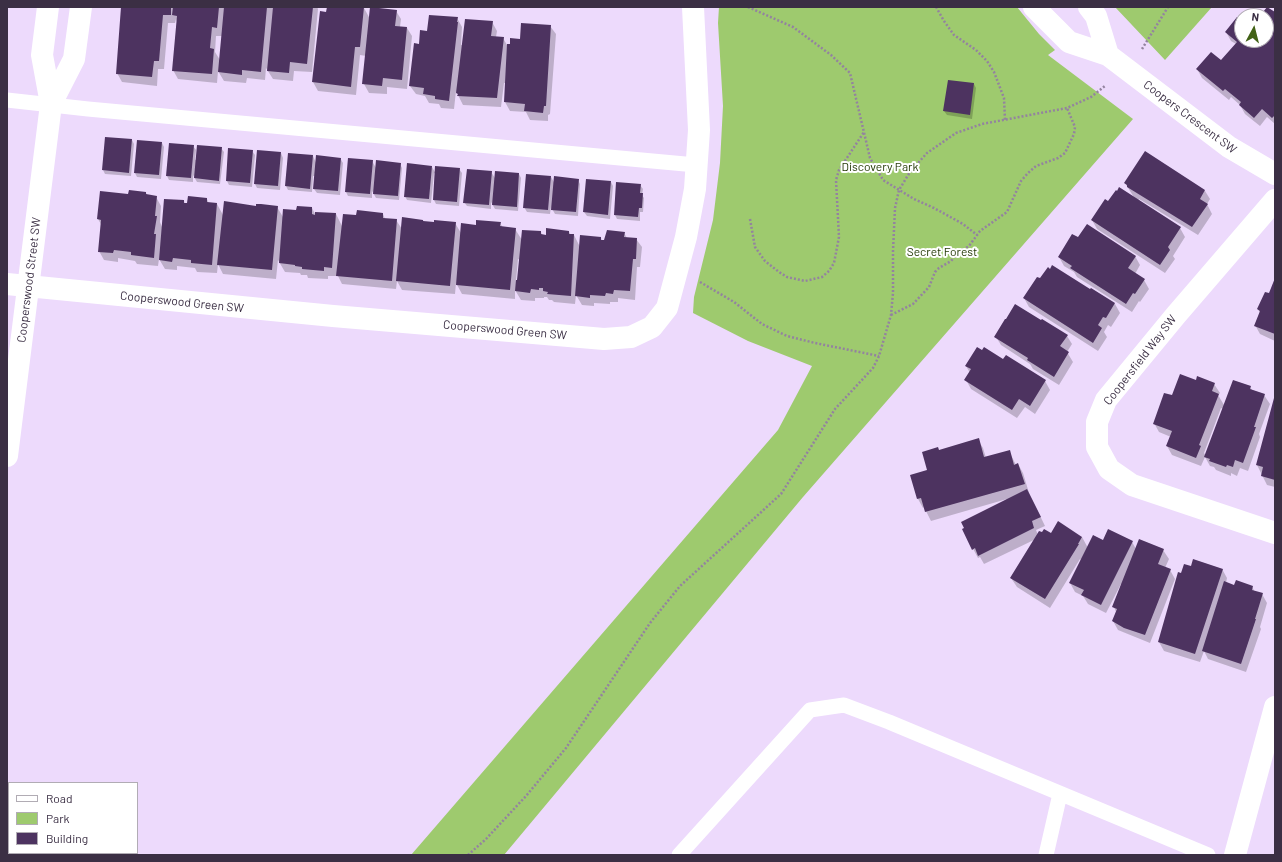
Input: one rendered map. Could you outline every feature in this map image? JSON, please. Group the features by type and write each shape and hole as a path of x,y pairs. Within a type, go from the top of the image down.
{"street":[{"name":"Cooperswood Street SW","path":"48,7 42,55 51,104"},
{"name":"Cooperswood Street SW","path":"7,456 17,285 51,104 74,60 81,7"},
{"name":"Cooperswood Green SW","path":"17,285 333,316 604,339 631,337 652,327 667,308 686,238 695,189 698,130 693,7"},
{"name":"Coopers Crescent SW","path":"1034,7 1068,42 1108,55 1229,147 1275,174"},
{"path":"1089,7 1096,16 1108,55"},
{"name":"Coopersfield Way SW","path":"1275,200 1176,315 1106,400 1096,422 1097,447 1109,469 1132,485 1275,533"},
{"path":"1235,855 1275,707"}],"lane":[{"path":"7,100 696,165"},
{"path":"680,855 810,710 844,705 889,722 1208,855"},
{"path":"1046,855 1060,794"}],"path":[{"path":"748,7 794,27 831,55 850,73 870,158 883,180 914,199 963,224 977,235"},
{"path":"936,7 954,35 976,50 987,61 994,72 1004,98 1005,120"},
{"path":"1139,54 1168,7"},
{"path":"468,855 526,796 566,748 650,622 680,586 781,494 835,409 872,368 879,356 891,314 893,293 895,208 899,190 910,172 927,154 956,132 982,124 1033,116 1067,108 1091,97 1105,86"},
{"path":"891,314 913,304 929,287 935,272 939,268 951,261 958,253 969,246 980,231 1007,212 1021,181 1028,173 1036,166 1058,158 1065,153 1074,134 1075,127 1067,108"},
{"path":"750,219 755,247 765,262 779,272 792,278 805,281 822,277 829,271 834,263 839,237 836,180 839,170 864,132"},
{"path":"677,270 734,302 762,324 787,336 879,356"}],"green space":[{"name":"Discovery Park","path":"719,7 1017,7 1039,34 1055,50 1048,55 1133,119 803,497 504,855 411,855 778,430 812,366 748,341 693,313 694,297 713,220 720,163 723,106 718,23"},
{"path":"1115,7 1212,7 1165,60"}],"building":[{"path":"121,7 171,7 171,15 163,15 159,61 154,61 152,77 116,74"},
{"path":"173,7 219,7 217,28 212,27 210,48 214,49 212,74 172,71 177,16 172,15"},
{"path":"224,7 267,7 261,72 242,70 242,75 218,72"},
{"path":"273,7 313,7 307,64 290,62 289,73 267,71"},
{"path":"327,7 364,7 360,47 355,47 351,87 312,82 320,11 326,12"},
{"path":"370,7 397,10 395,26 407,27 402,80 383,78 382,86 362,84"},
{"path":"1275,12 1275,115 1272,118 1262,109 1254,118 1239,105 1241,102 1225,89 1223,91 1196,69 1211,52 1221,60 1234,45 1234,48 1274,48"},
{"path":"429,15 458,17 449,101 435,99 435,96 423,94 424,88 409,86 414,43 419,44 420,30 427,31"},
{"path":"465,19 493,21 491,36 504,37 497,98 457,96 458,94 456,93"},
{"path":"1234,21 1234,40 1225,32"},
{"path":"521,23 551,25 546,106 544,106 543,113 524,111 525,104 504,102 507,44 510,44 510,38 520,39"},
{"path":"948,80 974,83 970,115 943,111"},
{"path":"105,137 132,139 129,173 102,170"},
{"path":"137,140 162,142 159,175 134,173"},
{"path":"169,143 194,145 191,178 166,176"},
{"path":"197,145 222,147 219,181 194,178"},
{"path":"228,148 253,150 250,183 226,181"},
{"path":"257,150 281,152 278,186 254,184"},
{"path":"1145,151 1205,190 1200,199 1208,204 1192,227 1127,187 1124,183"},
{"path":"288,153 313,155 310,189 285,186"},
{"path":"316,155 341,158 338,191 313,189"},
{"path":"348,158 373,160 370,194 345,192"},
{"path":"376,160 401,163 398,196 373,194"},
{"path":"407,163 432,166 429,199 404,197"},
{"path":"435,166 460,168 457,202 433,200"},
{"path":"467,169 492,171 489,205 463,203"},
{"path":"495,171 519,173 517,207 492,205"},
{"path":"526,174 551,176 548,210 523,208"},
{"path":"554,176 579,179 576,212 551,210"},
{"path":"586,179 611,181 608,215 583,212"},
{"path":"616,182 641,184 640,193 643,193 642,208 639,208 638,217 614,215"},
{"path":"1119,187 1181,227 1168,247 1170,250 1160,265 1091,220 1105,199 1108,201"},
{"path":"129,190 146,192 146,194 157,196 154,258 131,255 131,252 114,250 113,253 98,252 101,220 97,219 100,191 128,194"},
{"path":"188,196 207,198 207,202 217,203 212,265 191,263 191,260 173,258 172,262 159,260 164,199 184,200 184,203 187,203"},
{"path":"224,201 256,206 256,204 261,204 278,206 272,270 217,265"},
{"path":"297,206 312,207 312,214 315,215 315,212 336,213 332,268 324,267 324,271 302,269 302,267 295,265 279,263 283,209 296,210"},
{"path":"357,210 383,213 383,218 397,219 392,281 336,276 343,214 356,215"},
{"path":"402,217 423,221 434,222 434,220 456,222 450,286 396,281"},
{"path":"476,220 501,222 500,226 516,228 510,290 456,285 461,223 476,225"},
{"path":"1087,224 1136,256 1128,268 1145,279 1126,304 1070,268 1072,266 1058,257 1072,234 1078,237"},
{"path":"546,228 569,231 569,234 574,234 571,296 547,294 548,292 543,291 543,288 539,288 539,290 531,289 530,293 515,291 522,230 541,231 541,234 546,235"},
{"path":"607,230 625,232 624,237 637,238 636,259 633,259 630,291 614,290 613,294 606,293 605,296 590,295 590,298 575,296 580,235 601,237 601,240 604,240"},
{"path":"1052,265 1115,303 1106,318 1103,317 1098,325 1102,328 1093,343 1023,298 1037,277 1040,278 1048,267 1050,269"},
{"path":"1275,278 1275,334 1254,326 1260,311 1257,309 1265,292 1269,293"},
{"path":"1015,304 1068,335 1060,346 1069,352 1054,377 1027,360 1028,358 994,337"},
{"path":"977,347 982,350 984,347 1003,359 1006,355 1046,380 1030,406 1019,399 1012,410 964,380 971,369 965,366"},
{"path":"1180,374 1196,380 1197,376 1215,383 1212,391 1219,394 1199,445 1201,446 1196,458 1166,446 1172,431 1153,424 1164,393 1172,395"},
{"path":"1233,380 1251,386 1250,389 1265,394 1254,427 1256,427 1243,463 1235,460 1233,467 1227,465 1226,467 1209,461 1210,459 1204,457"},
{"path":"1274,398 1275,480 1261,476 1263,467 1256,465"},
{"path":"979,438 984,457 1010,450 1014,465 1018,463 1025,484 925,512 921,498 917,499 910,475 927,470 922,452 938,447 939,450"},
{"path":"1027,489 1041,517 1032,521 1034,528 978,556 975,548 972,550 962,529 964,528 961,522"},
{"path":"1058,521 1082,537 1045,599 1010,578 1039,531 1042,532 1044,529 1051,533"},
{"path":"1108,529 1133,541 1101,605 1081,595 1084,590 1069,583 1093,535 1103,540"},
{"path":"1139,539 1164,549 1158,564 1171,569 1145,635 1124,628 1112,621 1117,609 1112,607"},
{"path":"1193,559 1223,569 1195,654 1158,642 1178,572 1181,573 1184,564 1191,566"},
{"path":"1236,580 1253,586 1252,590 1263,593 1241,664 1202,651 1224,581 1234,585"}],"park label":[{"name":"Secret Forest","path":"942,252"}]}
